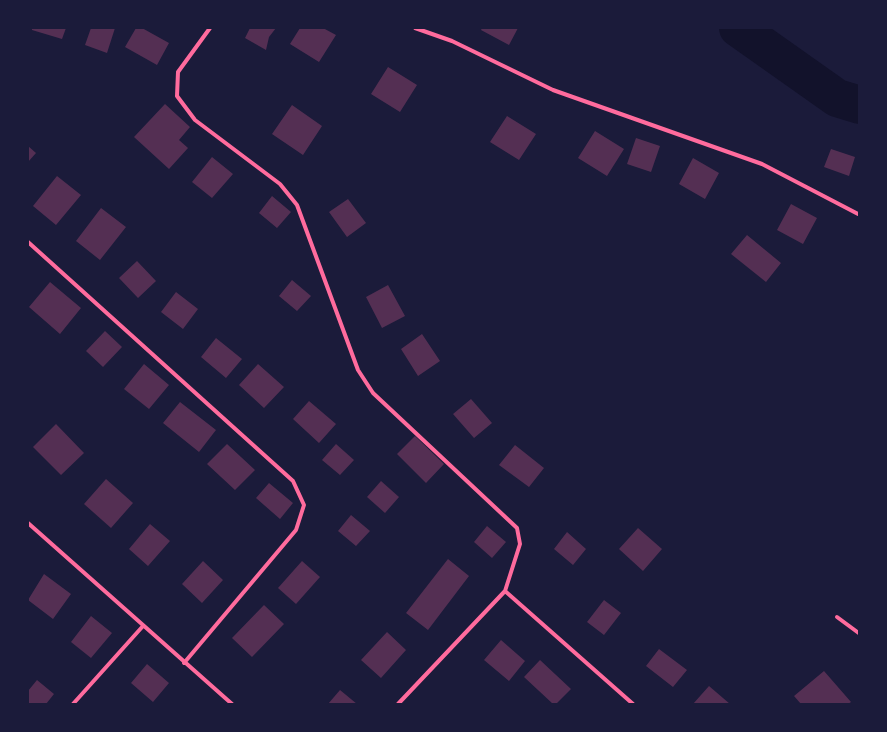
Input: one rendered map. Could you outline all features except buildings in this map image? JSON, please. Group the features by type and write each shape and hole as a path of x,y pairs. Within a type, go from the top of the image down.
{"lane":[{"path":"210,28 178,72 177,96 195,120 280,184 297,205 358,370 373,393 517,528 520,544 505,591 398,704"},
{"path":"415,28 452,41 553,90 762,164 860,215"},
{"path":"28,242 293,481 304,505 296,530 184,663"},
{"path":"28,523 232,704"},
{"path":"505,591 633,704"},
{"path":"837,617 860,634"},
{"path":"73,704 143,626"}],"waterway":[{"path":"738,28 837,98 860,105"}]}
